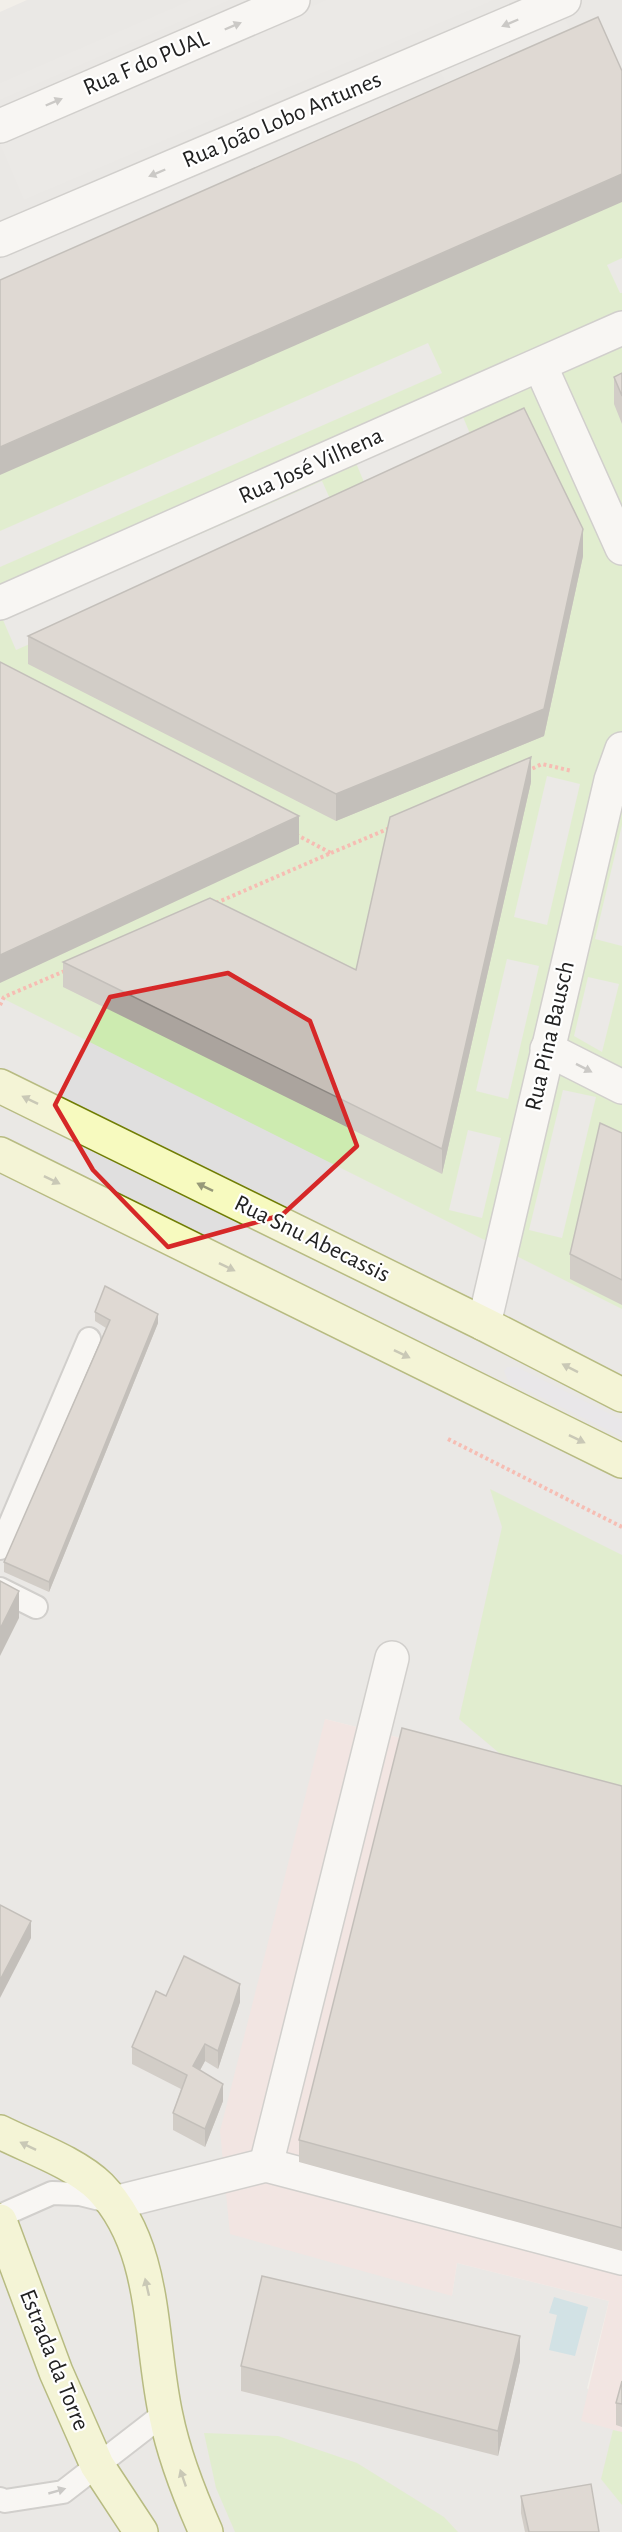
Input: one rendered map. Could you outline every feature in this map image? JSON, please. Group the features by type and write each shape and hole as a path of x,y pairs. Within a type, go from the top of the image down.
{"street":[{"name":"Rua F do PUAL","path":"0,126 292,0"},
{"name":"Rua João Lobo Antunes","path":"3,229 564,0"},
{"name":"Rua José Vilhena","path":"0,603 622,328"},
{"path":"540,365 622,549"},
{"name":"Rua Pina Bausch","path":"484,1324 547,1048 612,780 622,749"},
{"path":"547,1048 622,1087"},
{"name":"Rua Snu Abecassis","path":"0,1086 484,1324 622,1395"},
{"path":"0,1154 622,1461"},
{"path":"266,2165 392,1658"},
{"path":"0,2132 81,2172 98,2185 114,2203 127,2226 141,2261 149,2297 165,2413 186,2485 206,2532"},
{"path":"114,2203 266,2165 622,2258"},
{"name":"Estrada da Torre","path":"0,2221 56,2373 97,2465 141,2532"}],"lane":[{"path":"0,1548 89,1339"},
{"path":"0,1589 36,1607"},
{"path":"0,2216 52,2193 80,2194 114,2203"},
{"name":"Estrada da Torre","path":"0,2499 5,2501 63,2492 165,2413"}],"path":[{"path":"521,773 542,764 612,780"},
{"path":"211,906 394,826"},
{"path":"290,831 331,853"},
{"path":"0,1005 4,997 69,968"},
{"path":"448,1439 622,1527"}],"highlighted area":[{"path":"228,973 310,1021 357,1146 282,1215 168,1247 93,1170 55,1105 110,997"}],"shaded area":[{"path":"27,0 622,0 622,1794 325,1719 452,2295 457,2263 609,2301 587,2388 622,2431 622,2532 0,2532 0,12"},
{"path":"191,0 230,0 0,100 0,83"},
{"path":"326,0 494,0 24,200 0,144 0,138"},
{"path":"563,15 577,43 453,99 440,71"},
{"path":"387,95 400,124 0,293 0,259"},
{"path":"622,258 622,293 620,293 607,265"},
{"path":"428,343 442,373 0,567 0,531"},
{"path":"463,417 476,448 369,494 356,463"},
{"path":"322,481 335,510 16,650 3,620"},
{"path":"547,776 580,784 547,925 514,917"},
{"path":"622,825 622,946 595,939"},
{"path":"507,959 539,966 508,1099 476,1091"},
{"path":"588,977 619,984 602,1052 574,1036"},
{"path":"563,1090 596,1097 562,1238 529,1230"},
{"path":"468,1130 501,1138 482,1218 449,1210"},
{"path":"507,1367 517,1367 622,1420 622,1437 508,1381 504,1371"},
{"path":"325,1719 622,1794 622,2432 581,2421 609,2301 457,2263 452,2296 230,2234 220,2131"}],"green space":[{"path":"622,98 622,1309 0,997 0,307"},
{"path":"490,1489 622,1555 622,1787 505,1758 459,1719 502,1527"},
{"path":"613,2430 622,2432 622,2505 601,2479"},
{"path":"204,2433 278,2436 357,2463 444,2517 458,2532 235,2532 216,2488"}],"water":[{"path":"554,2297 588,2307 575,2356 549,2350 557,2315 549,2313"}],"building":[{"path":"598,17 622,71 622,174 0,447 0,280"},
{"path":"622,373 622,396 614,377"},
{"path":"524,408 583,529 544,709 336,794 28,636"},
{"path":"0,662 299,816 0,955"},
{"path":"531,757 442,1149 63,962 210,898 356,970 390,817"},
{"path":"600,1123 622,1133 622,1280 570,1254"},
{"path":"105,1286 158,1314 49,1582 4,1562 110,1320 95,1312"},
{"path":"0,1581 19,1591 0,1629"},
{"path":"402,1728 622,1786 622,2228 299,2140"},
{"path":"0,1905 31,1921 0,1980"},
{"path":"184,1956 240,1984 218,2051 205,2044 193,2066 223,2084 205,2129 173,2113 187,2075 132,2047 156,1991 166,1996"},
{"path":"262,2276 520,2336 498,2431 241,2366"},
{"path":"622,2381 622,2404 616,2403"},
{"path":"591,2484 599,2532 529,2532 521,2496"}]}
